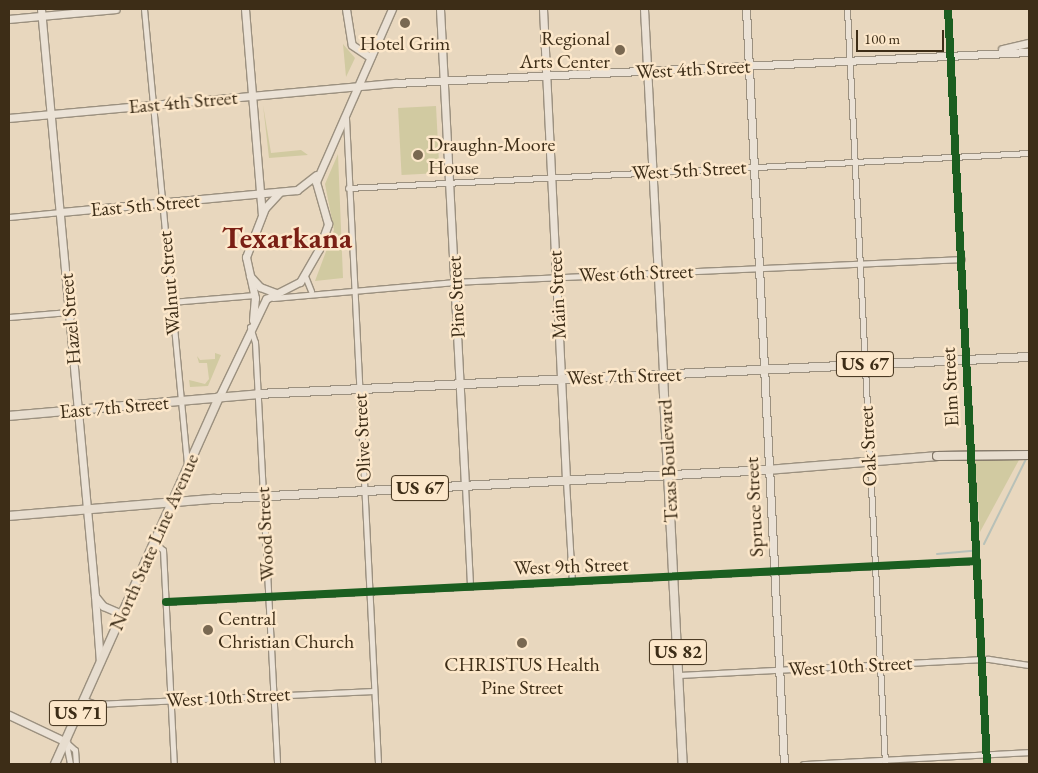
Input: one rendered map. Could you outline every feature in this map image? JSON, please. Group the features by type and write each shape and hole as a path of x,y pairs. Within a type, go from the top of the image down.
{"main road":[{"name":"West 7th Street","path":"219,397 1029,357"},
{"name":"Texas Boulevard","path":"664,375 683,764"},
{"name":"East 7th Street","path":"9,416 219,397"},
{"name":"North State Line Avenue","path":"56,764 219,397"},
{"name":"US 67","path":"9,516 87,508 262,496 668,476 869,463 937,456 1029,455"}],"street":[{"path":"9,19 41,12 116,9"},
{"name":"Walnut Street","path":"144,9 179,402 187,468"},
{"path":"245,9 262,194 262,214 246,269 260,287 277,293"},
{"path":"346,9 352,45 370,57"},
{"name":"North State Line Avenue","path":"219,397 251,324 264,303 277,293 291,289 305,276 328,228 315,185 392,9"},
{"name":"Pine Street","path":"440,9 470,586"},
{"name":"Main Street","path":"543,9 544,76 572,582"},
{"name":"Texas Boulevard","path":"644,9 664,375"},
{"name":"Spruce Street","path":"746,9 784,764"},
{"name":"Oak Street","path":"848,9 854,162 885,762"},
{"name":"Elm Street","path":"948,9 987,764"},
{"name":"Hazel Street","path":"41,12 52,114 95,596"},
{"path":"985,53 1029,43"},
{"name":"West 4th Street","path":"357,86 1029,52"},
{"name":"East 4th Street","path":"9,118 357,86"},
{"name":"Olive Street","path":"346,112 348,188 378,764"},
{"name":"West 5th Street","path":"348,188 1029,153"},
{"name":"North State Line Avenue","path":"297,190 312,181 324,161"},
{"path":"262,214 282,192 297,190 318,200"},
{"name":"East 5th Street","path":"9,217 282,192"},
{"name":"West 6th Street","path":"264,303 311,291 354,288 556,276 961,259"},
{"name":"North State Line Avenue","path":"246,269 255,295 251,324"},
{"path":"305,276 311,291"},
{"path":"171,302 255,295"},
{"path":"9,318 69,312"},
{"name":"Wood Street","path":"251,324 255,342 277,764"},
{"path":"154,542 163,550 174,764"},
{"name":"West 9th Street","path":"166,602 977,561"},
{"path":"95,596 103,606 122,614"},
{"name":"US 71","path":"95,596 100,662"},
{"name":"West 10th Street","path":"679,675 981,660 1020,661 1029,665"},
{"name":"West 10th Street","path":"84,700 96,704 374,691"},
{"path":"9,715 66,742 75,750 76,764"},
{"path":"66,742 70,764"},
{"path":"803,764 885,762 1029,752"}],"shaded area":[{"path":"343,44 355,58 346,77"},
{"path":"263,105 271,153 301,150 308,155 269,158"},
{"path":"436,106 440,173 402,175 398,108"},
{"path":"338,154 343,278 315,281 334,230 325,184"},
{"path":"215,353 221,355 208,386 190,387 189,380 205,384 209,379 207,363 199,363 197,356 200,360 215,359"},
{"path":"975,459 1019,460 980,532"}],"waterway":[{"path":"984,544 1027,457"},
{"path":"937,554 973,551"}],"cycle path":[{"path":"948,9 987,764"},
{"path":"166,602 977,561"}],"place":[{"name":"Hotel Grim","path":"405,23"},
{"name":"Regional Arts Center","path":"620,50"},
{"name":"Draughn-Moore House","path":"418,155"},
{"name":"Central Christian Church","path":"208,630"},
{"name":"CHRISTUS Health Pine Street","path":"522,643"}],"district":[{"name":"Texarkana","path":"287,238"}]}
